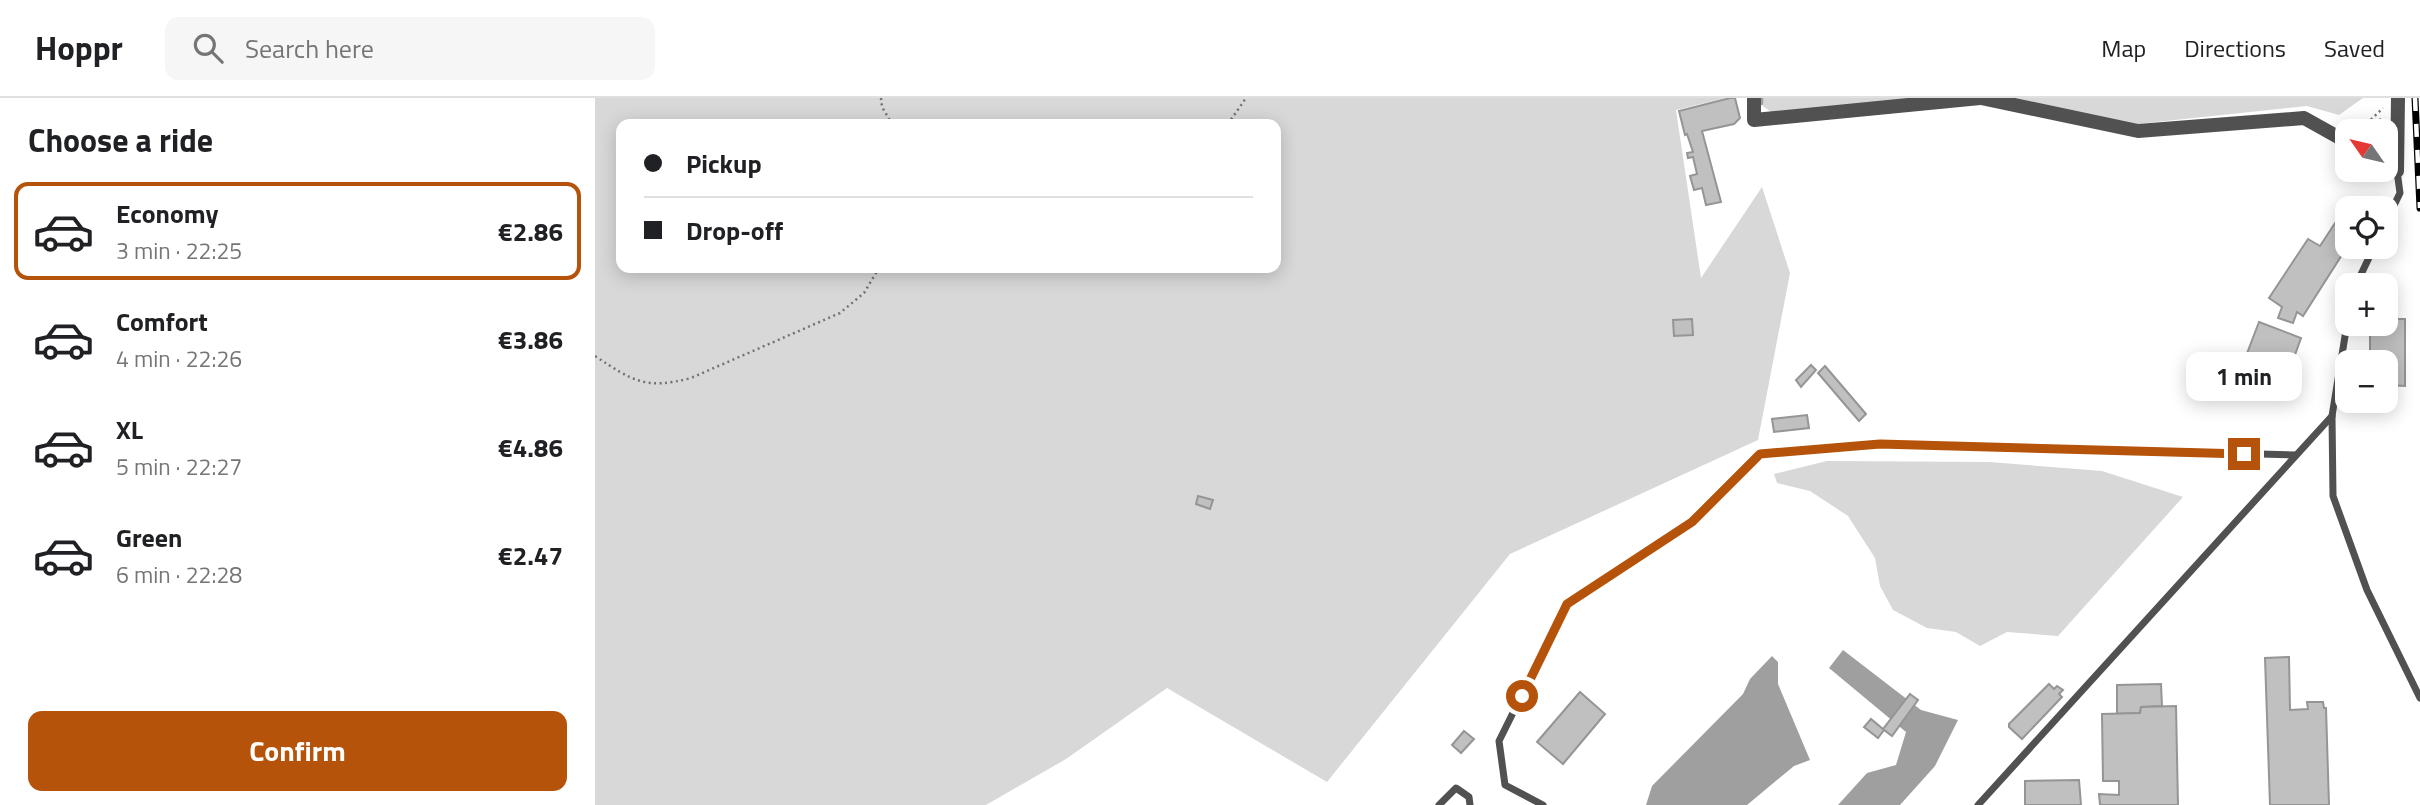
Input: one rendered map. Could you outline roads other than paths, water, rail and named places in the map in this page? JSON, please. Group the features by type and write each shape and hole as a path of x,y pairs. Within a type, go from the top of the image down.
{"street":[{"path":"1753,98 1753,120 1980,98 2138,131 2304,118 2335,135"},
{"path":"2394,119 2395,99"}],"lane":[{"path":"2345,336 2332,416 2333,496 2367,590 2420,698"},
{"path":"1978,805 2332,416"},
{"path":"1543,805 1505,785 1499,741 1567,604 1692,522 1760,454 1880,444 2295,455"},
{"path":"1439,805 1456,788 1469,797 1470,805"}],"waterway":[{"path":"1761,98 1761,103"}],"railway":[{"path":"2415,98 2420,208"}]}
